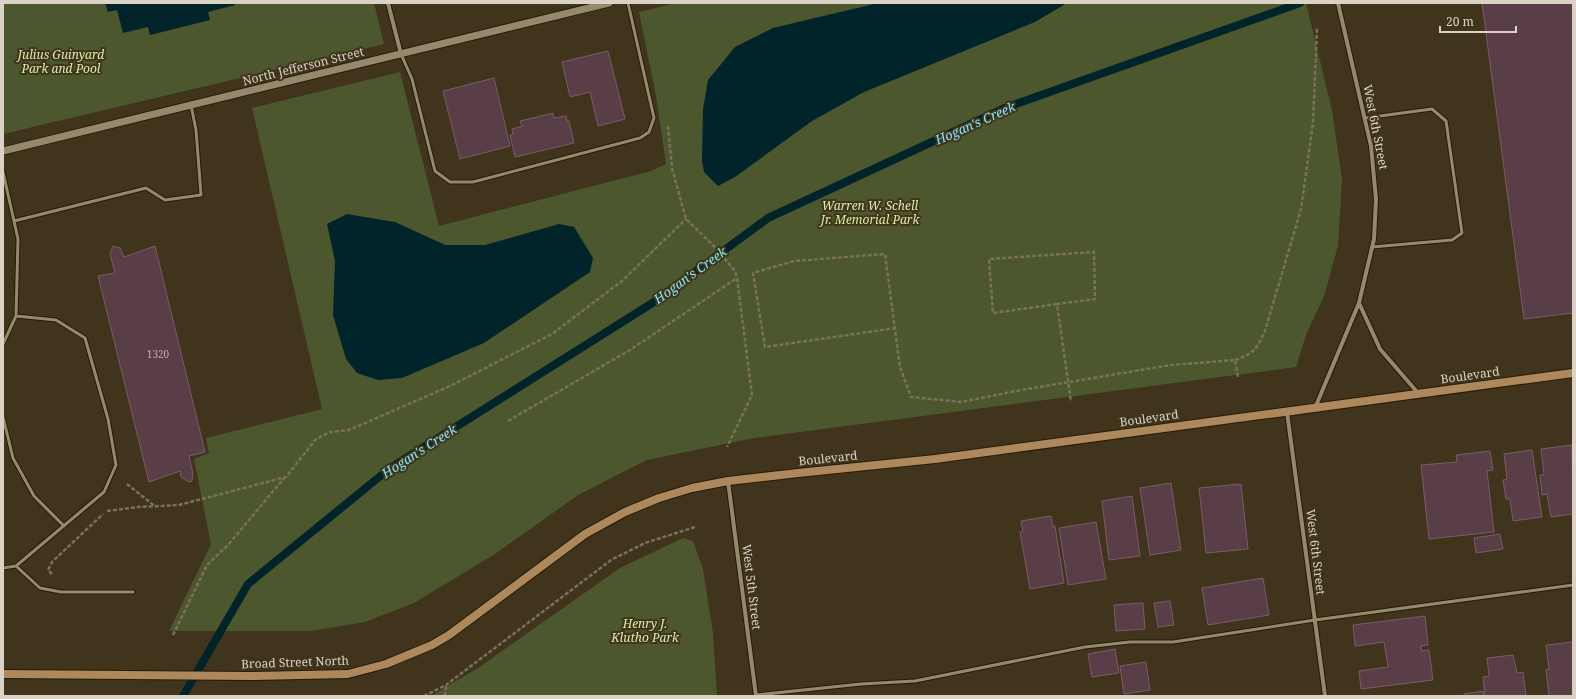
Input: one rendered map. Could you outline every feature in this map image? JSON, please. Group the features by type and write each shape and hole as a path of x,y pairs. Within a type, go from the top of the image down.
{"main road":[{"name":"Boulevard","path":"728,481 935,460 1573,373"},
{"name":"Broad Street North","path":"3,674 125,676 348,674 386,664 432,645 449,635 585,534 625,512 659,498 685,490 728,481"}],"street":[{"path":"388,3 401,54"},
{"name":"West 6th Street","path":"1315,408 1359,303 1372,247 1376,199 1375,173 1365,118 1338,3"},
{"name":"North Jefferson Street","path":"3,151 605,4"},
{"path":"1359,303 1380,349 1419,394"},
{"name":"West 6th Street","path":"1288,412 1325,696"},
{"name":"West 5th Street","path":"728,481 756,696"}],"lane":[{"path":"401,54 412,79 435,171 450,182 473,182 640,138 649,132 654,118 628,3"},
{"path":"14,221 146,188 165,200 201,196 196,130 191,105"},
{"path":"1365,118 1432,109 1446,121 1462,233 1452,240 1372,247"},
{"path":"3,172 18,240 16,316 3,344"},
{"path":"3,568 16,566 104,492 116,465 108,419 85,338 56,320 16,316"},
{"path":"3,417 13,458 34,496 64,526"},
{"path":"16,566 40,588 61,592 133,592"},
{"path":"756,696 860,684 915,681 1085,647 1130,642 1173,642 1315,620 1573,585"}],"path":[{"path":"896,328 765,347 753,273 794,261 885,254 896,328 900,367 911,397 961,402 1171,365 1235,360 1247,356 1257,348 1265,331 1301,209 1313,123 1317,28"},
{"path":"668,123 672,168 686,219 713,245 735,271 737,278 752,395 727,447"},
{"path":"173,635 207,565 228,545 316,439 330,432 349,430 450,386 552,334 622,281 686,219"},
{"path":"1094,252 1095,299 1057,304 993,312 989,259 1094,252"},
{"path":"508,421 630,350 737,278"},
{"path":"1057,304 1071,402"},
{"path":"1235,360 1238,378"},
{"path":"54,576 48,570 52,562 108,510 156,506 179,506 286,477"},
{"path":"127,484 156,506"},
{"path":"424,696 446,685 611,560 645,543 695,526"},
{"path":"445,696 446,685"}],"green space":[{"name":"Julius Guinyard Park and Pool","path":"3,3 374,3 384,44 3,134"},
{"name":"Warren W. Schell Jr. Memorial Park","path":"676,3 1306,3 1332,110 1342,179 1338,246 1324,296 1306,335 1296,367 754,438 647,460 578,495 495,554 414,603 365,622 310,631 169,631 211,544 194,459 209,453 206,438 322,409 252,108 400,72 439,226 651,171 666,164 656,96 639,12"},
{"name":"Henry J. Klutho Park","path":"683,538 693,541 703,569 713,633 717,696 431,696 478,668 620,568"}],"water":[{"path":"105,3 234,3 235,5 208,12 210,20 150,35 148,27 123,33 117,10 108,12"},
{"path":"878,3 1067,3 1035,22 864,92 812,121 735,177 718,186 704,172 702,161 703,109 708,80 735,47 773,28"},
{"path":"347,214 395,222 445,245 485,245 559,224 574,227 593,258 590,272 484,343 402,378 378,380 357,373 346,359 333,315 335,261 327,224"}],"building":[{"path":"1482,3 1573,3 1573,313 1524,319"},
{"path":"608,51 625,119 598,126 590,92 570,97 562,62"},
{"path":"494,78 510,146 460,159 443,91"},
{"path":"553,113 554,118 566,116 567,121 569,121 574,143 515,157 510,135 513,134 512,129 522,126 520,121"},
{"path":"113,246 120,248 124,257 155,246 205,452 189,456 193,474 192,481 189,482 181,477 180,471 149,482 98,276 115,273 110,254"},
{"path":"1572,445 1573,514 1551,517 1547,494 1542,495 1540,475 1544,475 1541,449"},
{"path":"1532,450 1542,517 1513,521 1510,499 1506,499 1503,480 1507,479 1504,454"},
{"path":"1490,451 1493,470 1487,471 1494,532 1429,539 1421,465 1457,462 1456,455"},
{"path":"1171,483 1181,550 1150,555 1140,488"},
{"path":"1241,484 1248,549 1206,553 1199,488"},
{"path":"1132,496 1140,556 1109,560 1102,501"},
{"path":"1051,516 1053,527 1055,526 1064,583 1030,589 1020,532 1023,531 1021,521"},
{"path":"1096,522 1106,579 1068,585 1059,528"},
{"path":"1500,534 1503,549 1476,553 1474,538"},
{"path":"1263,578 1269,615 1208,625 1202,588"},
{"path":"1170,601 1174,625 1158,627 1154,603"},
{"path":"1143,603 1145,629 1116,631 1114,605"},
{"path":"1425,616 1428,645 1421,646 1422,651 1429,650 1433,680 1361,689 1359,671 1388,667 1384,642 1355,646 1353,625"},
{"path":"1573,642 1573,696 1549,696 1546,670 1549,669 1546,645"},
{"path":"1115,649 1119,673 1092,677 1088,654"},
{"path":"1513,655 1517,673 1523,672 1526,696 1485,696 1483,677 1489,676 1487,658"},
{"path":"1146,662 1150,690 1124,694 1120,666"},
{"path":"1483,691 1484,696 1464,696 1464,694"}],"waterway":[{"name":"Hogan's Creek","path":"183,696 248,584 389,469 654,302 768,218 1005,108 1300,3"}]}
